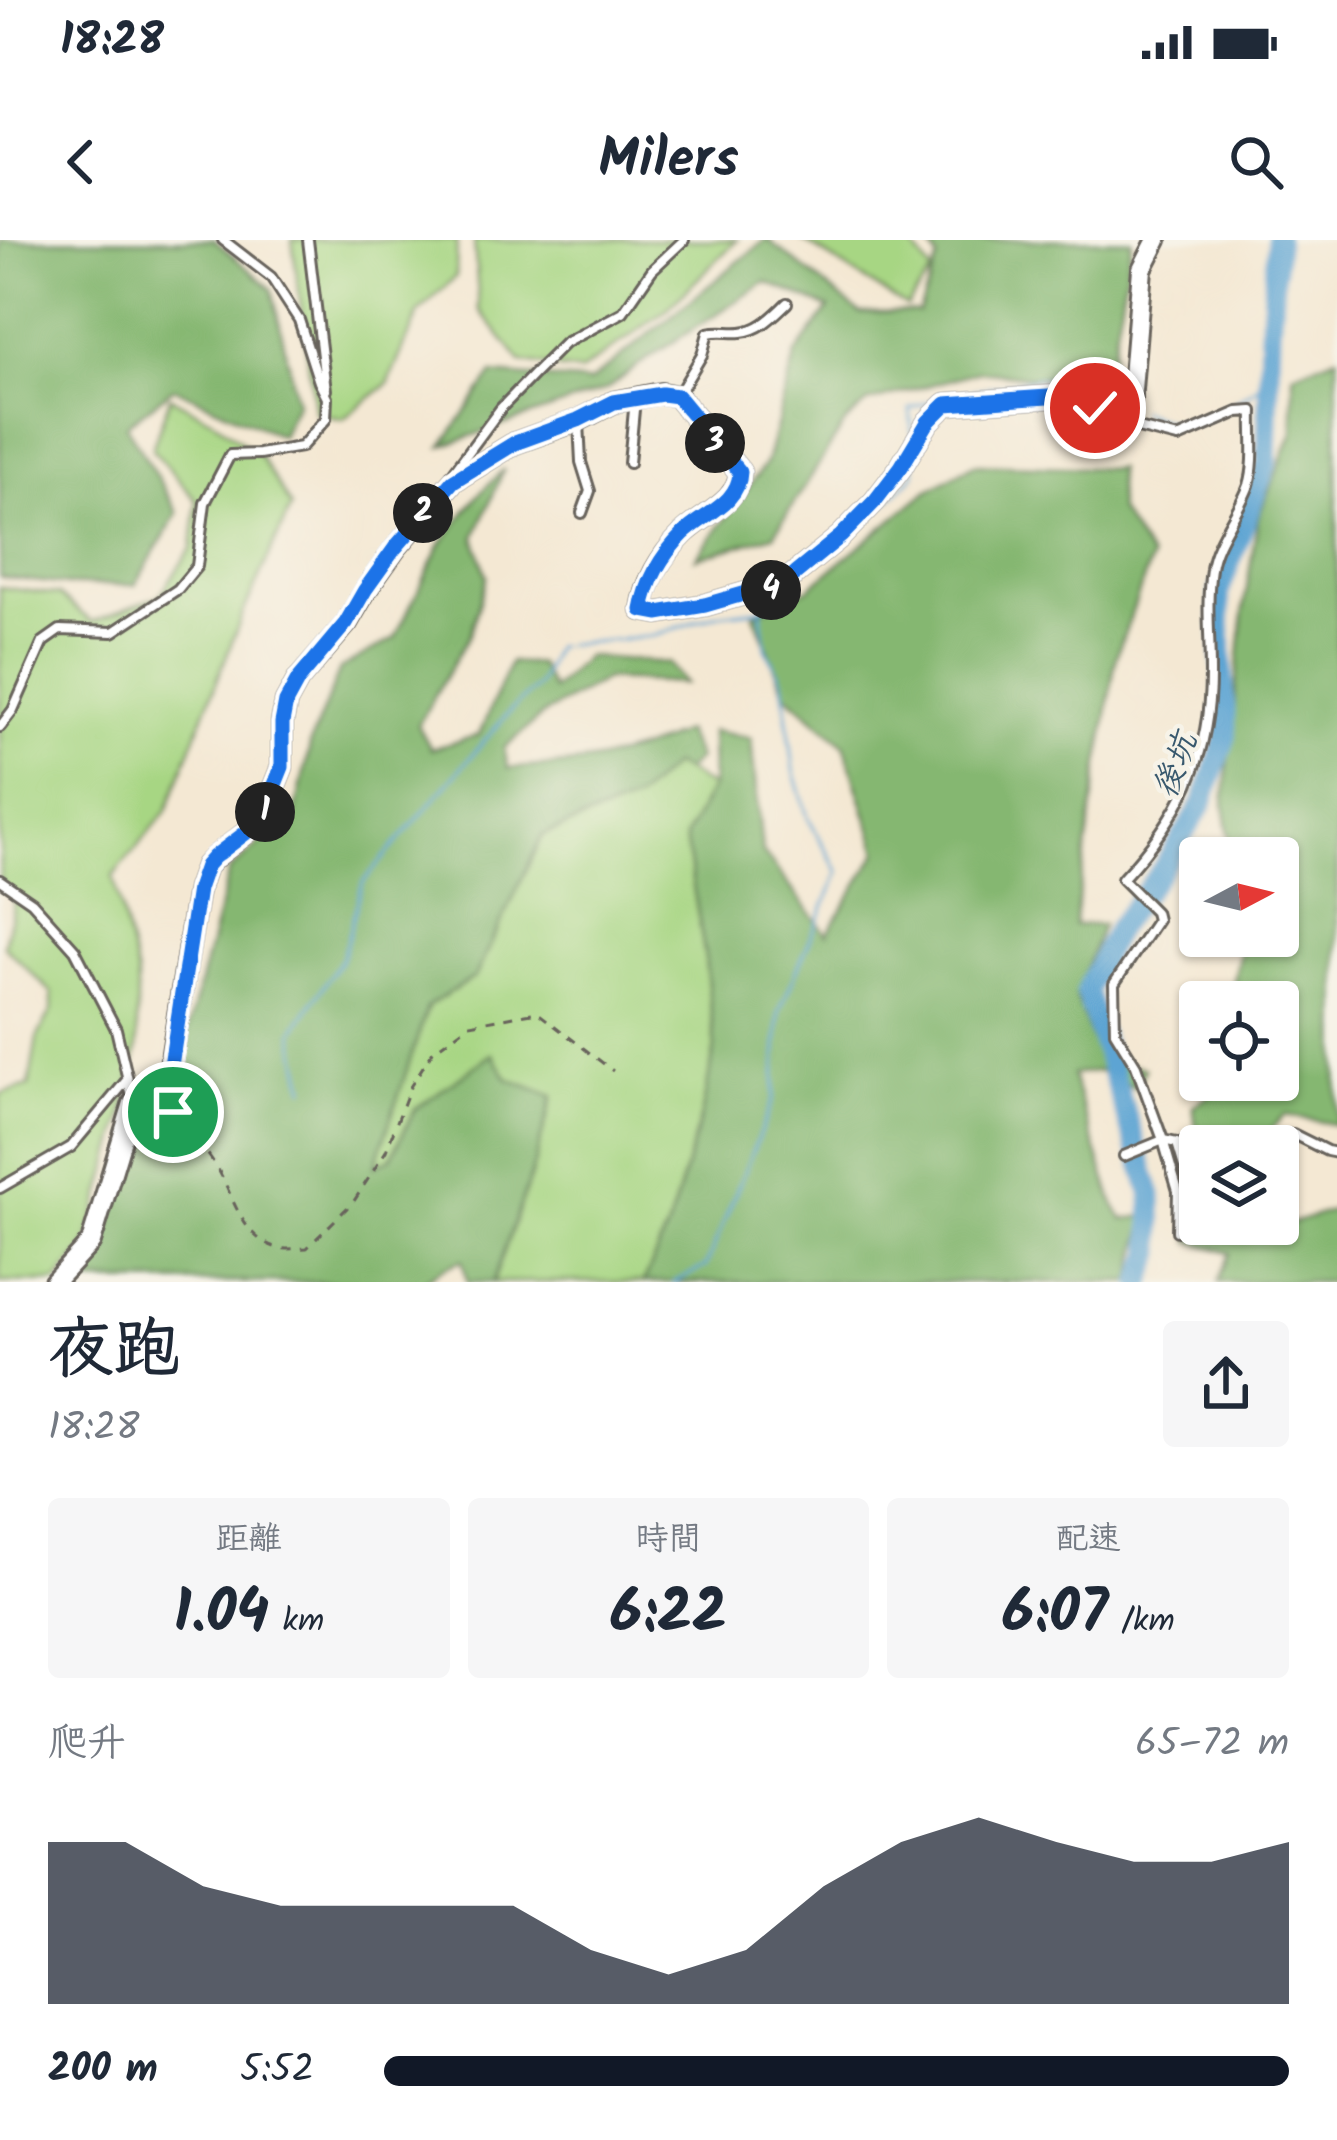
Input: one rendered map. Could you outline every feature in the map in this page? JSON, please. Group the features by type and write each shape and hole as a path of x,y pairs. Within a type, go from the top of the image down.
{"street":[{"path":"54,1282 92,1242 134,1103 170,1072 198,889 214,857 260,822 282,767 286,702 426,509 453,481 515,443 614,402 677,396 740,472 740,483 722,506 682,534 646,587 642,610 658,613 775,590 875,501 928,422 946,404 1063,396 1129,425 1142,269 1156,240"}],"lane":[{"path":"223,240 271,277 299,320 327,398"},
{"path":"0,727 14,710 43,642 60,630 113,632 178,589 196,566 206,503 230,455 302,447 326,419 308,240"},
{"path":"426,509 501,408 565,343 623,312 652,270 684,240"},
{"path":"677,396 702,356 708,333 761,326 787,303"},
{"path":"629,464 635,398"},
{"path":"1129,425 1178,438 1238,412 1253,411 1250,481 1211,564 1206,732 1191,779 1167,827 1122,879 1155,912 1157,920 1114,984 1115,1032 1136,1066 1163,1140 1178,1191 1177,1231"},
{"path":"578,420 580,462 590,491 582,513"},
{"path":"0,880 32,902 75,950 116,1029 134,1103"},
{"path":"0,1188 71,1147 128,1078"},
{"path":"1299,1137 1337,1153"},
{"path":"1124,1156 1163,1140 1177,1143 1179,1150"}],"path":[{"path":"151,1090 200,1141 248,1230 276,1247 307,1248 354,1201 386,1150 410,1087 434,1051 470,1024 537,1012 613,1071"}],"green space":[{"path":"0,240 214,240 272,289 297,402 281,436 174,388 126,425 178,513 135,585 67,585 0,577"},
{"path":"292,240 457,240 456,276 419,312 388,384 343,419 315,413"},
{"path":"474,240 737,240 666,310 580,372 521,362 479,309"},
{"path":"765,240 860,313 919,312 938,259 925,240 1132,240 1106,385 979,371 867,403 845,423 774,535 696,558 766,463 796,354 829,308 766,282 606,390 442,446 493,374 590,382"},
{"path":"802,240 908,240 932,272 907,307"},
{"path":"1337,356 1337,1125 1284,1115 1274,1125 1196,1125 1193,1106 1201,1101 1299,1101 1299,981 1234,981 1239,957 1299,957 1299,837 1229,837 1224,804 1258,517 1293,432 1293,373"},
{"path":"170,397 213,420 259,455 291,507 243,613 167,811 113,876 137,975 137,1048 124,1115 87,1245 57,1282 0,1282 0,1094 29,1086 37,1038 52,1010 52,993 4,946 15,897 0,889 0,587 59,595 92,622 159,596 192,548 197,501 152,449"},
{"path":"974,464 1117,469 1118,510 1151,559 1116,657 1074,925 1102,925 1076,996 1092,1040 1116,1061 1145,1068 1137,1088 1098,1071 1072,1075 1113,1202 1123,1219 1146,1216 1132,1282 644,1282 669,1224 702,1112 715,1047 685,837 712,787 711,731 751,738 762,851 827,934 878,852 844,744 785,693 754,614 808,589 927,491"},
{"path":"504,469 475,537 487,577 470,634 418,725 431,749 479,735 510,662 539,664 552,690 586,656 669,663 685,683 606,679 545,713 504,748 508,768 599,760 685,731 698,759 685,771 673,765 635,800 543,835 475,977 428,1006 375,1166 391,1158 415,1109 492,1054 508,1079 553,1096 493,1282 467,1282 462,1260 422,1282 75,1282 104,1242 133,1138 154,1106 171,1093 229,871 295,813 311,741 340,669 395,638 441,544"},
{"path":"673,764 712,787 685,837 715,1047 702,1112 669,1224 644,1282 493,1282 531,1175 415,1109 391,1158 374,1167 398,1084 429,1005 475,977 543,835 635,800"},
{"path":"1337,1209 1337,1282 1218,1282 1230,1253 1203,1245 1299,1245 1299,1221"}],"waterway":[{"name":"後坑","path":"1142,1282 1153,1253 1152,1195 1086,991 1117,928 1202,805 1226,736 1219,593 1267,462 1277,240"},
{"path":"947,396 1038,378 1120,403"},
{"path":"1140,411 1169,422 1195,421 1222,410 1269,378"},
{"path":"912,432 910,409 938,399"},
{"path":"864,525 914,475 914,463"},
{"path":"674,1282 706,1266 774,1098 779,1012 839,872 808,818 794,770 783,682 766,648 761,609 773,600"},
{"path":"305,1088 293,1032 342,958 363,882 511,710 539,684 555,646 653,636 718,614 761,609"}],"route":[{"path":"173,1112 151,1090 170,1072 198,889 206,866 260,822 282,767 282,723 298,680 346,623 395,548 453,481 515,443 614,402 677,396 740,472 740,483 722,506 682,534 662,560 646,587 642,610 658,613 775,590 875,501 928,422 946,404 1063,396 1095,408"}]}
